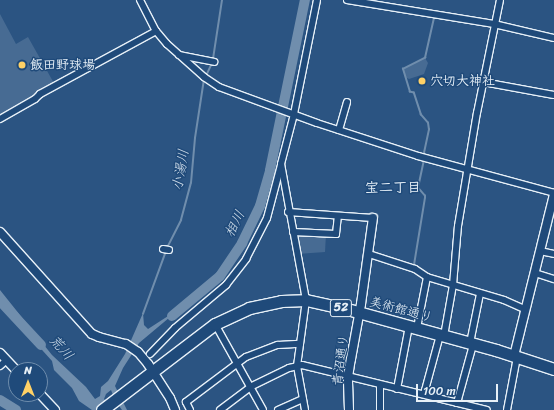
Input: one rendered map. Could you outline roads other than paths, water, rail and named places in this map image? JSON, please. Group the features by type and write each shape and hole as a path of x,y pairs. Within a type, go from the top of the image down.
{"highway":[{"name":"美術館通り","path":"102,410 216,324 249,308 265,303 306,300 413,327 516,356 554,369"}],"street":[{"path":"140,0 156,31 179,55 206,78 233,93 339,130 468,171 554,193 516,356 507,410"},
{"path":"150,354 190,314 226,285 246,259 267,218 294,114 317,0"},
{"path":"347,0 494,24 554,38"},
{"path":"424,394 442,336 453,285 458,226 483,82 500,0"},
{"path":"0,119 35,99 40,94 156,31"},
{"path":"179,55 212,62"},
{"path":"483,82 554,95"},
{"path":"339,130 348,102"},
{"path":"281,164 288,212 306,300 296,366 305,410"},
{"path":"288,212 373,218"},
{"path":"293,232 336,234 338,216"},
{"name":"青沼通り","path":"349,410 348,377 360,313 373,218"},
{"path":"0,232 92,334 99,338 126,344 138,352 170,398 175,410"},
{"path":"540,251 554,254"},
{"path":"369,254 415,268 427,277 504,300 526,310"},
{"path":"535,273 554,278"},
{"path":"397,389 427,277"},
{"path":"457,403 471,344 480,294"},
{"path":"216,324 262,410"},
{"path":"190,410 186,402 246,357 285,343 300,344"},
{"path":"0,353 7,360 0,366"},
{"path":"220,410 250,388 289,368 296,366 313,367 380,385 424,394 487,410"},
{"path":"380,385 380,410"},
{"path":"278,410 303,399"},
{"path":"48,402 55,410"}],"waterway":[{"name":"小湯川","path":"213,59 222,0"},
{"name":"相川","path":"172,316 220,276 242,243 260,206 270,170 305,0"},
{"path":"424,153 429,130 428,123 421,115 414,93 410,92 403,69 425,58 434,18"},
{"name":"小湯川","path":"206,76 212,63"},
{"name":"小湯川","path":"167,248 181,220 191,183 195,138 204,79"},
{"path":"414,265 425,198 418,188 424,160"},
{"name":"小湯川","path":"143,314 166,251"},
{"name":"荒川","path":"0,301 41,345"},
{"path":"0,400 16,410"}],"place":[{"name":"飯田野球場","path":"22,65"},
{"name":"穴切大神社","path":"422,81"}],"district":[{"name":"宝二丁目","path":"393,188"}]}
